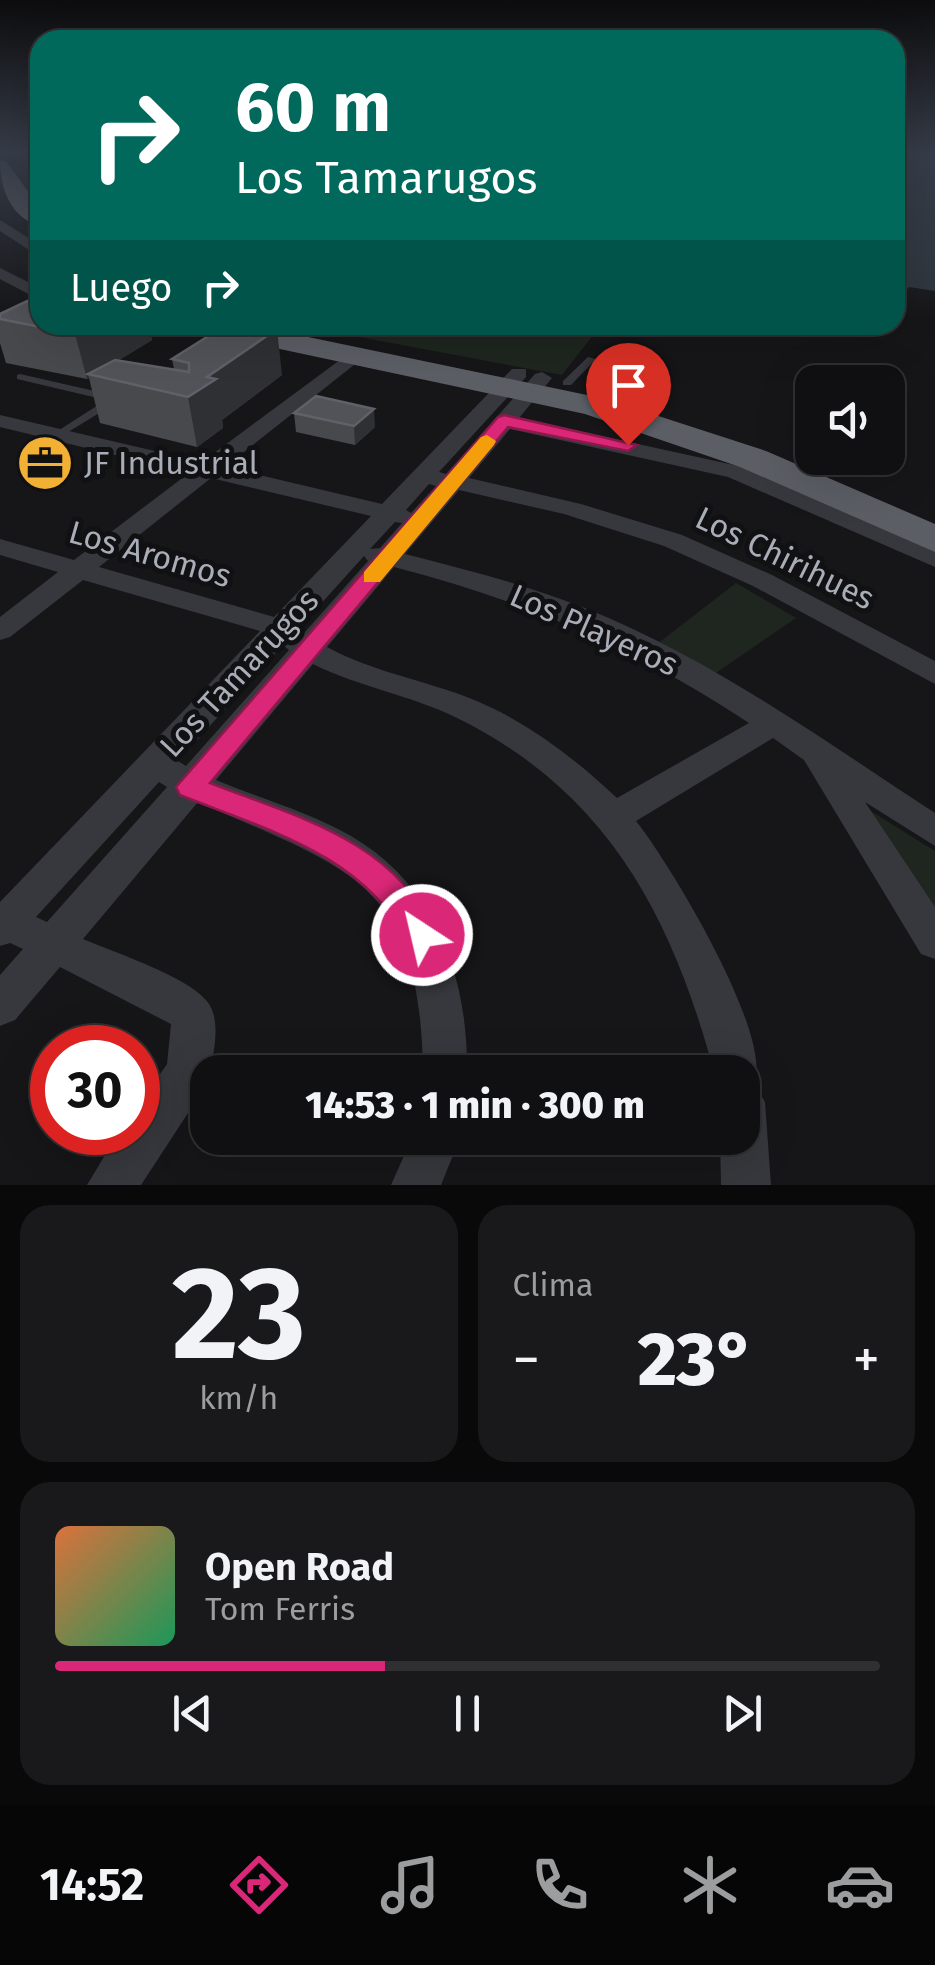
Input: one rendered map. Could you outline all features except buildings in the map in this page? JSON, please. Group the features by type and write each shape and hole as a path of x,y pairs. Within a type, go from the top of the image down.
{"highway":[{"path":"0,207 30,230"},
{"path":"254,335 352,357 543,378 721,447 935,539"},
{"path":"318,335 543,378 740,432 935,515"}],"street":[{"path":"0,224 30,245"},
{"path":"0,273 30,290"},
{"path":"0,631 352,357"},
{"name":"Los Tamarugos","path":"0,1006 190,787 355,549 388,514 438,479 504,421 543,378"},
{"name":"Los Tamarugos","path":"3,925 154,764 388,558 422,519 438,479 543,378"},
{"path":"0,420 422,519"},
{"path":"504,421 735,472 793,493 935,559"},
{"name":"Los Chirihues","path":"438,479 609,522 702,552 808,603 935,674"},
{"name":"Los Aromos","path":"0,547 294,641 466,709 534,749 612,818 677,910 724,1024 732,1055"},
{"name":"Los Playeros","path":"355,549 523,594 649,649 772,724 935,832"},
{"path":"612,818 772,724"},
{"name":"Los Playeros","path":"814,751 935,942"},
{"path":"154,764 190,787 338,846 374,874 409,910 435,959 447,1022 446,1055"},
{"path":"3,925 54,943 176,1002 193,1016 189,1071 112,1185"},
{"path":"416,1185 429,1155"},
{"path":"745,1155 746,1185"}],"lane":[{"path":"20,378 134,402"},
{"path":"60,434 132,389"}],"shaded area":[{"path":"905,207 935,207 935,291 909,287 905,291"},
{"path":"348,335 593,335 562,375"},
{"path":"736,583 796,618 713,675 657,644"},
{"path":"861,805 935,851 935,914"}],"slow traffic":[{"path":"372,577 487,441"}],"place":[{"name":"JF Industrial","path":"45,463"}],"route":[{"path":"422,935 409,910 374,874 338,846 190,787 504,421 628,445"}]}
